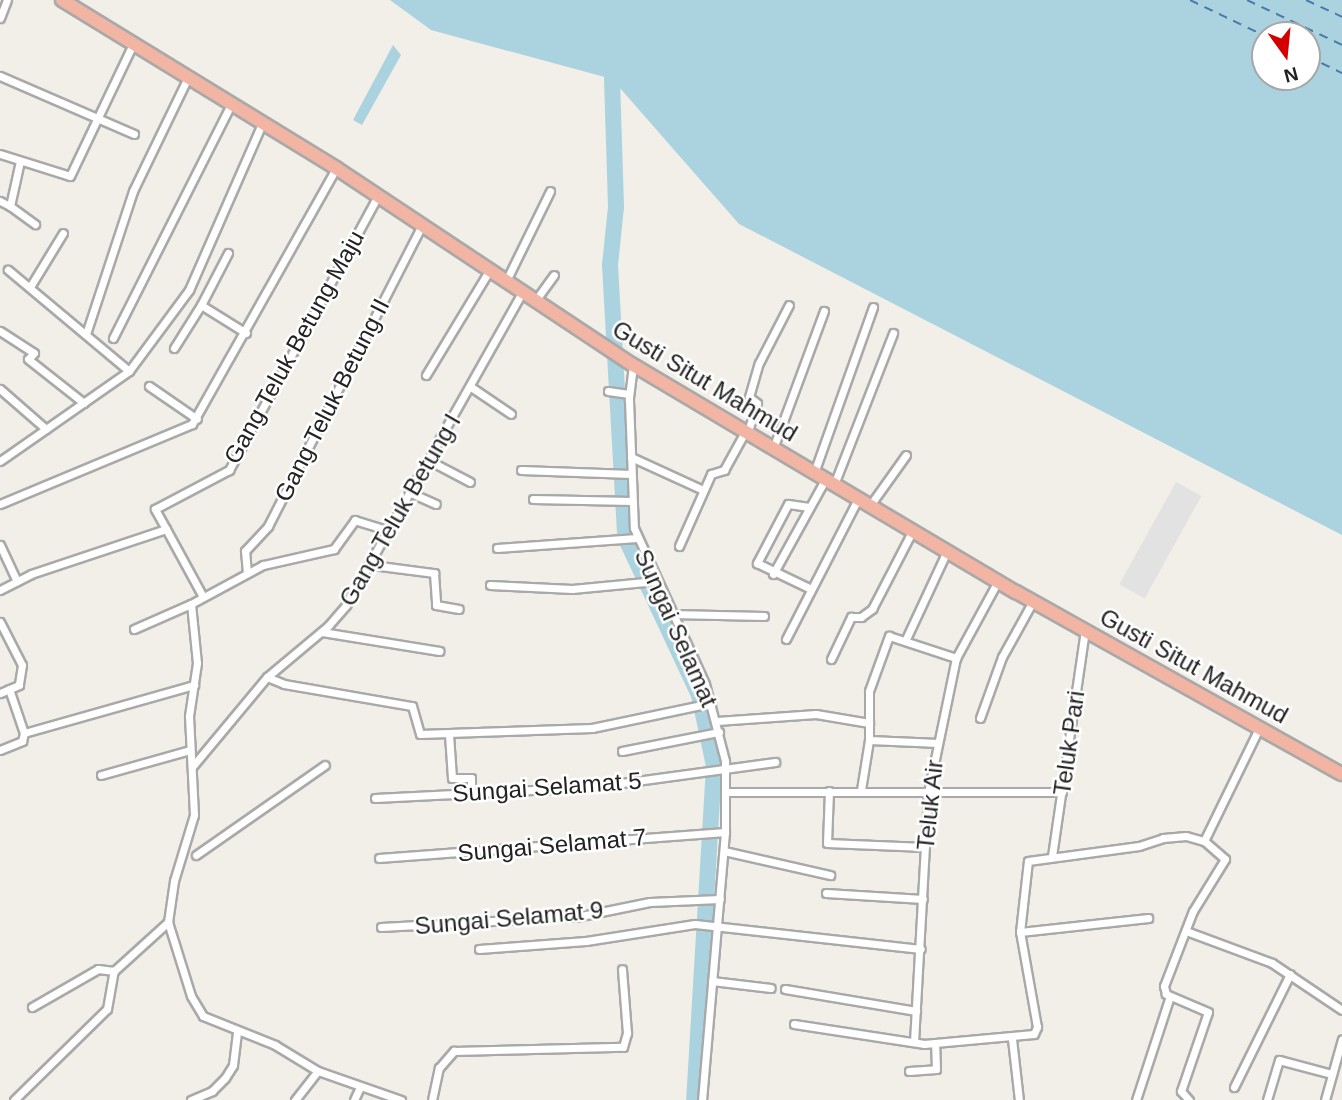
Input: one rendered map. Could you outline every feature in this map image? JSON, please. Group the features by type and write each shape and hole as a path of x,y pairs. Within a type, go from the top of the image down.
{"highway":[{"name":"Gusti Situt Mahmud","path":"62,0 336,168 631,363 998,581 1342,774"}],"street":[{"path":"0,18 7,0"},
{"path":"0,154 70,176 133,44"},
{"path":"0,75 98,115 135,134"},
{"path":"86,334 133,191 188,78"},
{"path":"113,338 231,104"},
{"path":"0,461 130,371 188,290 262,124"},
{"path":"10,206 20,161"},
{"path":"0,504 180,431 197,419 336,168"},
{"path":"505,282 550,191"},
{"name":"Gang Teluk Betung Maju","path":"166,529 154,514 157,508 229,470 378,196"},
{"path":"0,201 35,223"},
{"name":"Gang Teluk Betung II","path":"247,573 245,551 268,526 422,225"},
{"path":"30,287 63,233"},
{"path":"174,348 201,306 228,253"},
{"path":"8,270 130,371"},
{"path":"426,375 489,271"},
{"path":"535,301 554,275"},
{"name":"Gang Teluk Betung I","path":"192,767 267,677 321,632 346,605 372,565 522,293"},
{"path":"679,546 713,472 724,470 747,430 757,403 749,397 759,363 789,305"},
{"path":"201,306 246,333"},
{"path":"815,470 873,307"},
{"path":"774,446 824,311"},
{"path":"0,331 34,353 28,359 83,403"},
{"path":"773,574 809,508 831,480 893,333"},
{"name":"Sungai Selamat","path":"631,363 619,392 631,457 628,473 634,538 653,581 672,614 717,721 716,733 725,792 722,831 724,851 720,899 713,926 712,981 702,1100"},
{"path":"149,386 197,419"},
{"path":"471,387 511,414"},
{"path":"0,389 46,429"},
{"path":"786,639 811,589 865,500 906,455"},
{"path":"631,457 703,490"},
{"path":"430,461 470,482"},
{"path":"520,470 628,473"},
{"path":"411,493 436,504"},
{"path":"533,499 629,500"},
{"path":"809,508 788,504 757,564 773,574 811,589"},
{"path":"134,629 191,604 263,565 334,549 355,520 390,531"},
{"path":"0,590 17,581 166,529 203,597"},
{"path":"831,659 850,617 861,617 872,609 914,530"},
{"path":"497,548 634,538"},
{"path":"0,545 17,581"},
{"path":"906,639 948,550"},
{"path":"372,565 434,573 436,605 459,609"},
{"path":"490,585 572,589 653,581"},
{"name":"Teluk Air","path":"914,1042 928,793 937,743 956,657 998,581"},
{"path":"980,718 1002,657 1033,601"},
{"path":"191,604 197,663 190,750 194,815 187,846 174,881 168,922 191,996 203,1016 237,1032 275,1045 318,1071 401,1100"},
{"path":"672,614 764,616"},
{"path":"0,622 22,665 19,685 0,693"},
{"name":"Teluk Pari","path":"1052,856 1085,630"},
{"path":"321,632 439,651"},
{"path":"861,790 869,740 869,691 888,638 906,639 956,657"},
{"path":"267,677 284,684 412,706 418,713 418,734 592,728 708,704"},
{"path":"24,733 194,685"},
{"path":"0,750 22,741 24,733 9,689"},
{"path":"717,721 816,714 869,723"},
{"path":"1204,841 1260,726"},
{"path":"622,751 716,733"},
{"path":"449,734 452,778 471,778 471,793"},
{"path":"869,740 937,743"},
{"path":"100,775 190,750"},
{"name":"Sungai Selamat 5","path":"375,798 592,786 775,762"},
{"path":"187,846 198,858 325,765"},
{"path":"829,791 827,843 925,847"},
{"path":"725,792 1062,792"},
{"name":"Sungai Selamat 7","path":"379,858 722,831"},
{"path":"794,1024 935,1043 1012,1039 1034,1034 1037,1027 1020,932 1028,861 1139,846 1163,838 1186,836 1204,841 1226,856 1186,931 1164,986 1170,996 1208,1012 1181,1091 1189,1100"},
{"path":"724,851 830,875"},
{"path":"826,893 923,899"},
{"name":"Sungai Selamat 9","path":"381,928 581,916 699,898 720,899"},
{"path":"1020,932 1148,918"},
{"path":"14,1100 107,1009 108,988 114,971 168,922"},
{"path":"479,949 561,944 695,924 921,948"},
{"path":"1186,931 1244,950 1290,974 1342,1010"},
{"path":"32,1007 98,968 114,971"},
{"path":"432,1100 439,1068 449,1053 623,1047 627,1013 622,969"},
{"path":"1234,1087 1290,974"},
{"path":"712,981 771,988"},
{"path":"785,989 916,1011"},
{"path":"1136,1100 1170,996"},
{"path":"191,1100 212,1091 225,1078 233,1065 237,1032"},
{"path":"1012,1039 1020,1100"},
{"path":"1325,1100 1342,1039"},
{"path":"909,1071 936,1069 935,1043"},
{"path":"1267,1100 1279,1060 1332,1074"},
{"path":"295,1100 318,1071"},
{"path":"354,1100 360,1087"}],"shaded area":[{"path":"1176,482 1201,496 1145,598 1119,584"}],"water":[{"path":"390,0 1342,0 1342,535 739,224 612,79 431,30"},
{"path":"393,45 401,55 362,125 353,120"}],"waterway":[{"path":"612,79 616,207 610,265 625,537 699,695 714,766 694,1100"}],"ferry route":[{"path":"1190,0 1251,29"},
{"path":"1247,0 1342,45"},
{"path":"1306,0 1342,17"},
{"path":"1321,63 1342,73"}]}
